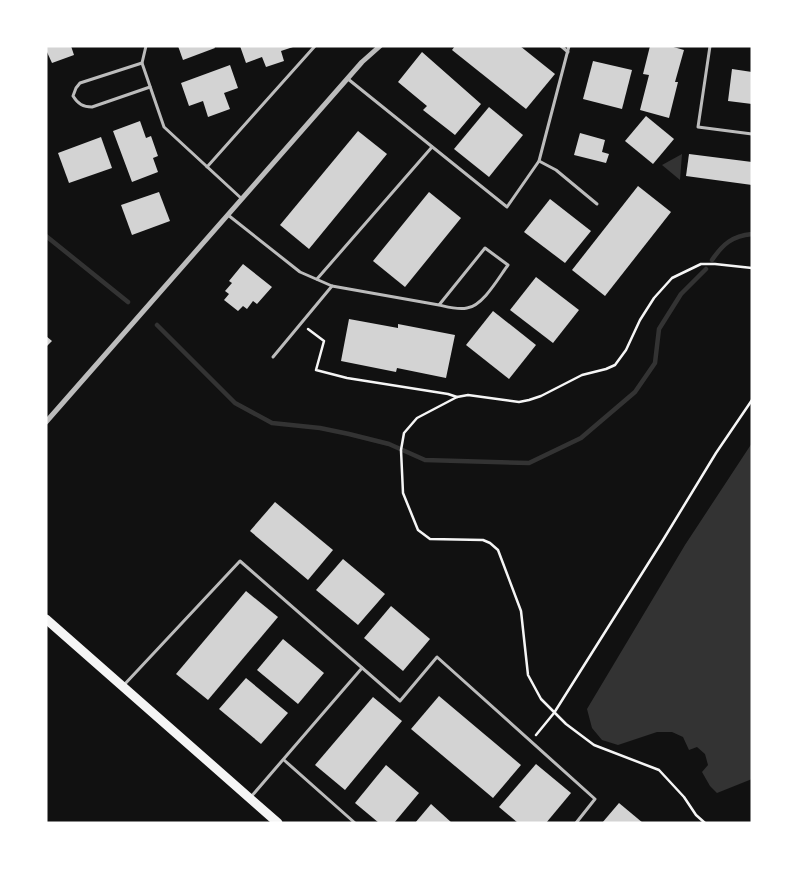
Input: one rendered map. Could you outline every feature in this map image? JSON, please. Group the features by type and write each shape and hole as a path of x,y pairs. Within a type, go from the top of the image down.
{"main road":[{"path":"46,619 278,823"}],"street":[{"path":"46,422 362,62 380,46"}],"lane":[{"path":"146,46 142,63 164,127 242,199"},
{"path":"207,167 315,46"},
{"path":"561,46 568,52"},
{"path":"348,79 507,207 539,161 569,46"},
{"path":"710,46 698,127 752,134"},
{"path":"142,63 80,83 73,96 77,103 85,107 92,107 150,87"},
{"path":"317,279 432,147"},
{"path":"539,161 556,170 597,204"},
{"path":"228,215 300,272 332,286 439,305 456,308 470,308 483,300 508,265 485,248 439,305"},
{"path":"273,357 332,286"},
{"path":"122,686 240,561 400,701 437,657 596,799 576,823"},
{"path":"250,798 362,668"},
{"path":"284,760 355,823"}],"path":[{"path":"705,823 696,815 684,797 660,770 594,745 541,699 528,676 521,611 498,550 483,540 430,539 418,530 403,493 401,450 404,433 417,418 457,397 468,395 519,402 529,400 541,396 582,375 615,365 620,360 644,313 654,298 672,278 701,264 752,268"},
{"path":"301,323 324,340 316,370 347,378 457,397"},
{"path":"531,741 554,712 663,540 716,452 752,400"}],"shaded area":[{"path":"682,154 680,180 662,165"},
{"path":"752,443 752,779 717,793 710,786 702,772 708,765 705,754 697,747 689,750 683,737 672,732 657,732 618,745 602,740 592,728 587,709 685,545"}],"building":[{"path":"46,46 71,46 74,55 52,63"},
{"path":"178,46 214,46 215,48 183,60"},
{"path":"240,46 293,47 281,51 284,61 266,67 262,57 246,63"},
{"path":"455,46 520,46 555,74 526,109 452,50"},
{"path":"650,46 670,46 684,50 675,82 678,82 669,118 640,110 649,75 643,74"},
{"path":"422,52 481,104 455,135 423,110 427,106 398,82"},
{"path":"593,61 632,70 622,109 583,99"},
{"path":"230,65 238,88 224,93 230,109 208,117 203,101 189,106 181,83"},
{"path":"732,69 752,72 752,104 728,101"},
{"path":"489,107 523,135 489,177 454,149"},
{"path":"646,116 674,139 653,164 625,141"},
{"path":"140,121 146,138 151,136 158,156 153,158 158,172 132,182 113,131"},
{"path":"358,131 387,154 309,249 280,225"},
{"path":"580,133 605,140 602,152 609,154 606,163 574,155"},
{"path":"101,137 112,168 69,183 58,153"},
{"path":"689,154 752,162 752,185 686,176"},
{"path":"638,186 671,212 605,296 572,270"},
{"path":"159,192 170,221 132,235 121,205"},
{"path":"429,192 461,218 405,287 373,261"},
{"path":"550,199 591,231 565,263 524,232"},
{"path":"243,264 272,287 257,304 253,301 247,309 243,306 238,311 224,300 229,294 225,291 232,283 229,281"},
{"path":"536,277 579,310 553,343 510,310"},
{"path":"493,311 536,345 509,379 466,345"},
{"path":"349,319 398,328 398,324 455,335 446,378 397,368 396,372 341,361"},
{"path":"46,336 52,341 46,347"},
{"path":"275,502 333,550 308,580 250,531"},
{"path":"343,559 385,594 358,625 316,590"},
{"path":"246,591 278,617 208,700 176,674"},
{"path":"391,606 430,639 403,671 364,638"},
{"path":"283,639 324,673 298,704 257,670"},
{"path":"246,678 288,713 261,744 219,709"},
{"path":"439,696 521,765 493,798 411,729"},
{"path":"373,697 402,721 345,790 315,765"},
{"path":"536,764 571,793 546,823 518,823 499,807"},
{"path":"386,765 419,793 394,823 379,823 355,803"},
{"path":"619,803 643,823 602,823"},
{"path":"431,804 452,823 415,823"}],"waterway":[{"path":"712,260 720,249 733,239 752,234"},
{"path":"46,236 128,302"},
{"path":"157,325 235,403 272,423 320,428 349,434 389,444 425,460 529,463 581,438 635,392 655,363 659,329 681,294 706,269"}]}
